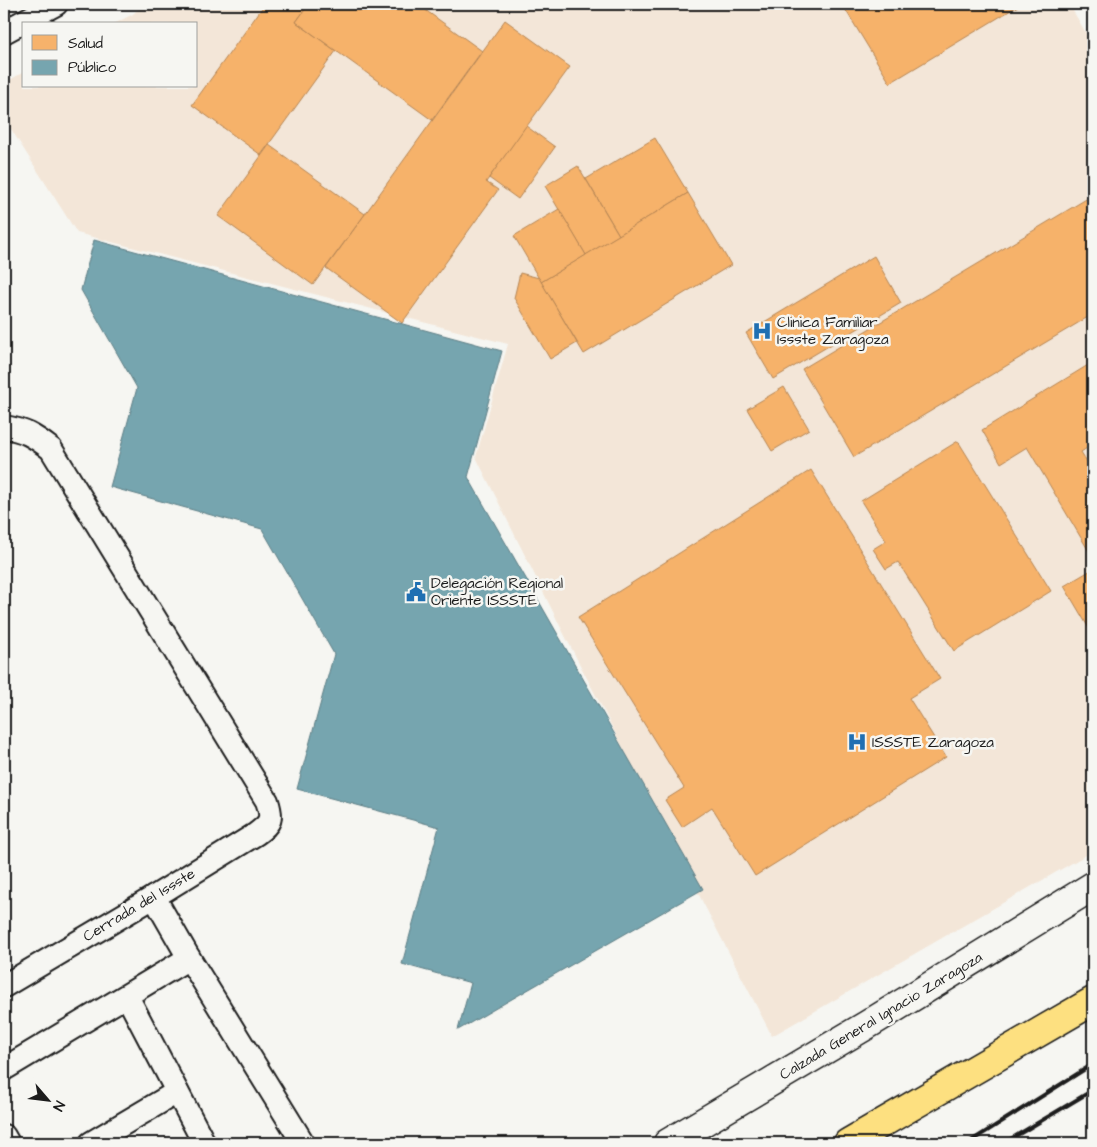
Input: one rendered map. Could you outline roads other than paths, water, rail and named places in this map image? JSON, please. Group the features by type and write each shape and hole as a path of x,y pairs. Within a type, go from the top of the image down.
{"highway":[{"path":"848,1143 1093,1001"}],"main road":[{"name":"Calzada General Ignacio Zaragoza","path":"668,1143 867,1025 1093,886"}],"street":[{"path":"23,22 56,4"},
{"path":"4,32 22,22"},
{"name":"Cerrada del Issste","path":"4,427 18,429 36,438 51,449 267,801 270,810 270,819 264,828 256,834 4,986"},
{"path":"154,897 189,958 303,1143"},
{"path":"4,1070 189,958"},
{"path":"127,996 204,1143"},
{"path":"91,1143 177,1092"},
{"path":"4,1136 8,1143"}],"railway":[{"path":"968,1143 1093,1064"},
{"path":"1004,1143 1093,1090"}],"place":[{"name":"Clinica Familiar Issste Zaragoza","path":"762,331"},
{"name":"Delegación Regional Oriente ISSSTE","path":"416,592"},
{"name":"ISSSTE Zaragoza","path":"857,742"}]}
